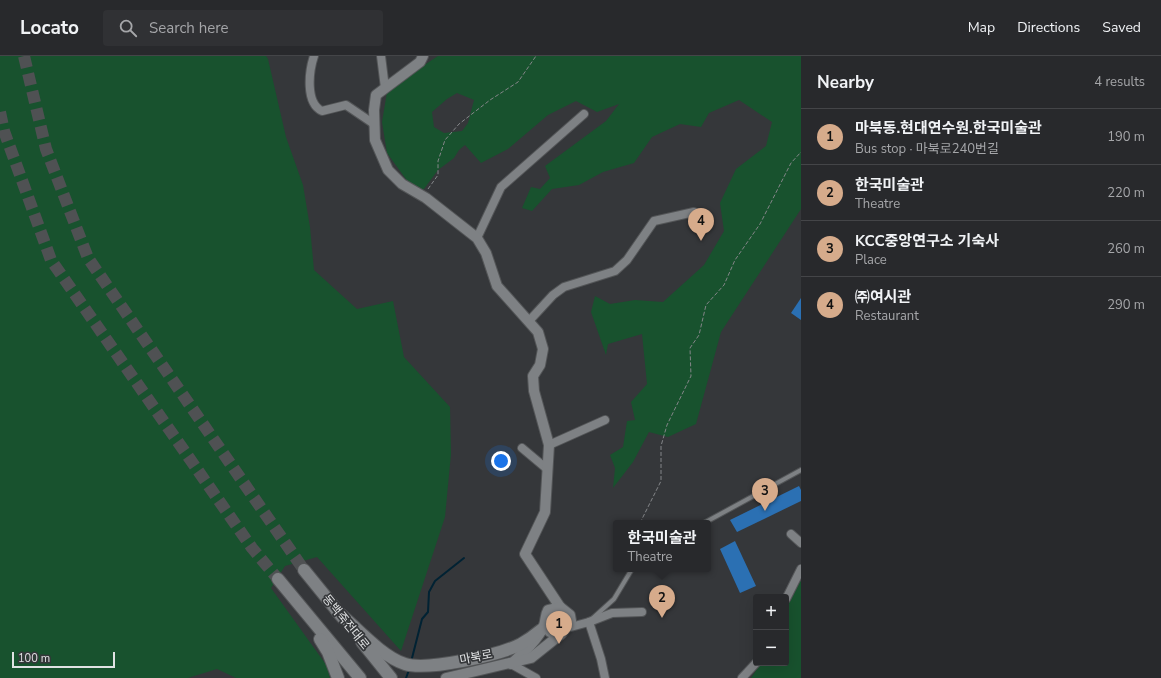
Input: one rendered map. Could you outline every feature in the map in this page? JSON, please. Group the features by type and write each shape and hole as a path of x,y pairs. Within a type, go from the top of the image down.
{"main road":[{"name":"동백죽전대로","path":"304,570 389,676"},
{"name":"동백죽전대로","path":"278,579 359,677"},
{"path":"304,610 328,652 338,678"},
{"path":"338,611 372,645 403,664 421,666 502,652 522,644 542,628"}],"street":[{"path":"314,56 311,64 311,95 316,107 322,111 346,104 374,124"},
{"path":"381,56 385,88"},
{"path":"423,56 420,62 376,95 374,124 375,140 388,170 402,184 423,196 477,238 486,253 497,286 509,302 538,332 543,349 540,365 533,376 534,391 549,445 544,512 525,554 560,607 570,615 571,621 564,631"},
{"path":"477,238 501,187 584,114"},
{"path":"529,321 553,295 564,287 615,271 626,260 654,221 694,212"},
{"path":"549,445 605,420"},
{"path":"522,448 547,469"},
{"path":"791,534 801,542"},
{"path":"788,594 801,569"},
{"path":"536,678 511,664 528,649 542,628 544,617 548,610 560,607"},
{"path":"542,628 550,632 564,631 612,613 642,612"},
{"path":"589,622 601,659 605,678"},
{"name":"마북로","path":"446,678 454,675 511,664 531,658 564,631"},
{"path":"742,678 753,666"}],"lane":[{"path":"709,520 801,470"},
{"path":"589,622 614,599 630,572"}],"path":[{"path":"423,196 438,175 438,162 445,140 460,124 490,100 518,82 536,56"},
{"path":"642,520 662,481 662,446 667,425 691,376 690,348 699,335 706,305 724,285 735,260 760,224 791,163 801,152"}],"green space":[{"path":"0,56 266,56 268,59 286,137 303,185 310,227 314,270 357,309 393,301 404,357 450,407 451,454 445,517 401,651 317,557 285,566 271,588 327,666 330,678 236,678 217,669 188,678 0,678"},
{"path":"438,56 801,56 801,209 721,332 696,424 668,437 649,432 633,462 613,488 615,468 610,455 623,447 627,421 635,420 631,402 647,384 642,334 608,344 606,355 591,312 595,296 610,304 635,300 663,302 704,265 724,231 720,203 736,169 766,146 772,122 739,100 709,113 701,127 680,124 652,137 634,163 603,172 579,185 552,189 532,211 522,208 531,187 540,189 550,178 545,166 606,121 619,104 597,112 576,101 548,115 508,149 481,163 465,145 459,150 454,158 438,170 424,189 418,189 408,182 387,153 382,122 387,92 400,81","holes":["457,93 474,100 468,123 462,131 444,133 434,127 432,112 447,99"]},
{"path":"801,580 801,678 751,678 759,666 789,666 789,603"}],"building":[{"path":"801,298 801,320 791,313"},
{"path":"799,486 801,490 801,501 737,532 730,520"},
{"path":"735,541 756,586 740,593 720,549"}],"waterway":[{"path":"411,662 422,619 428,612 429,592 435,581 464,558"},
{"path":"406,678 409,670"}],"tunnel":[{"path":"24,56 46,149 88,258 304,570"},
{"path":"0,112 4,131 51,260 252,548 278,579"}],"place":[{"name":"㈜여시관","path":"701,241"},
{"name":"KCC중앙연구소 기숙사","path":"765,511"},
{"name":"한국미술관","path":"662,618"},
{"name":"마북동.현대연수원.한국미술관","path":"559,644"}]}
